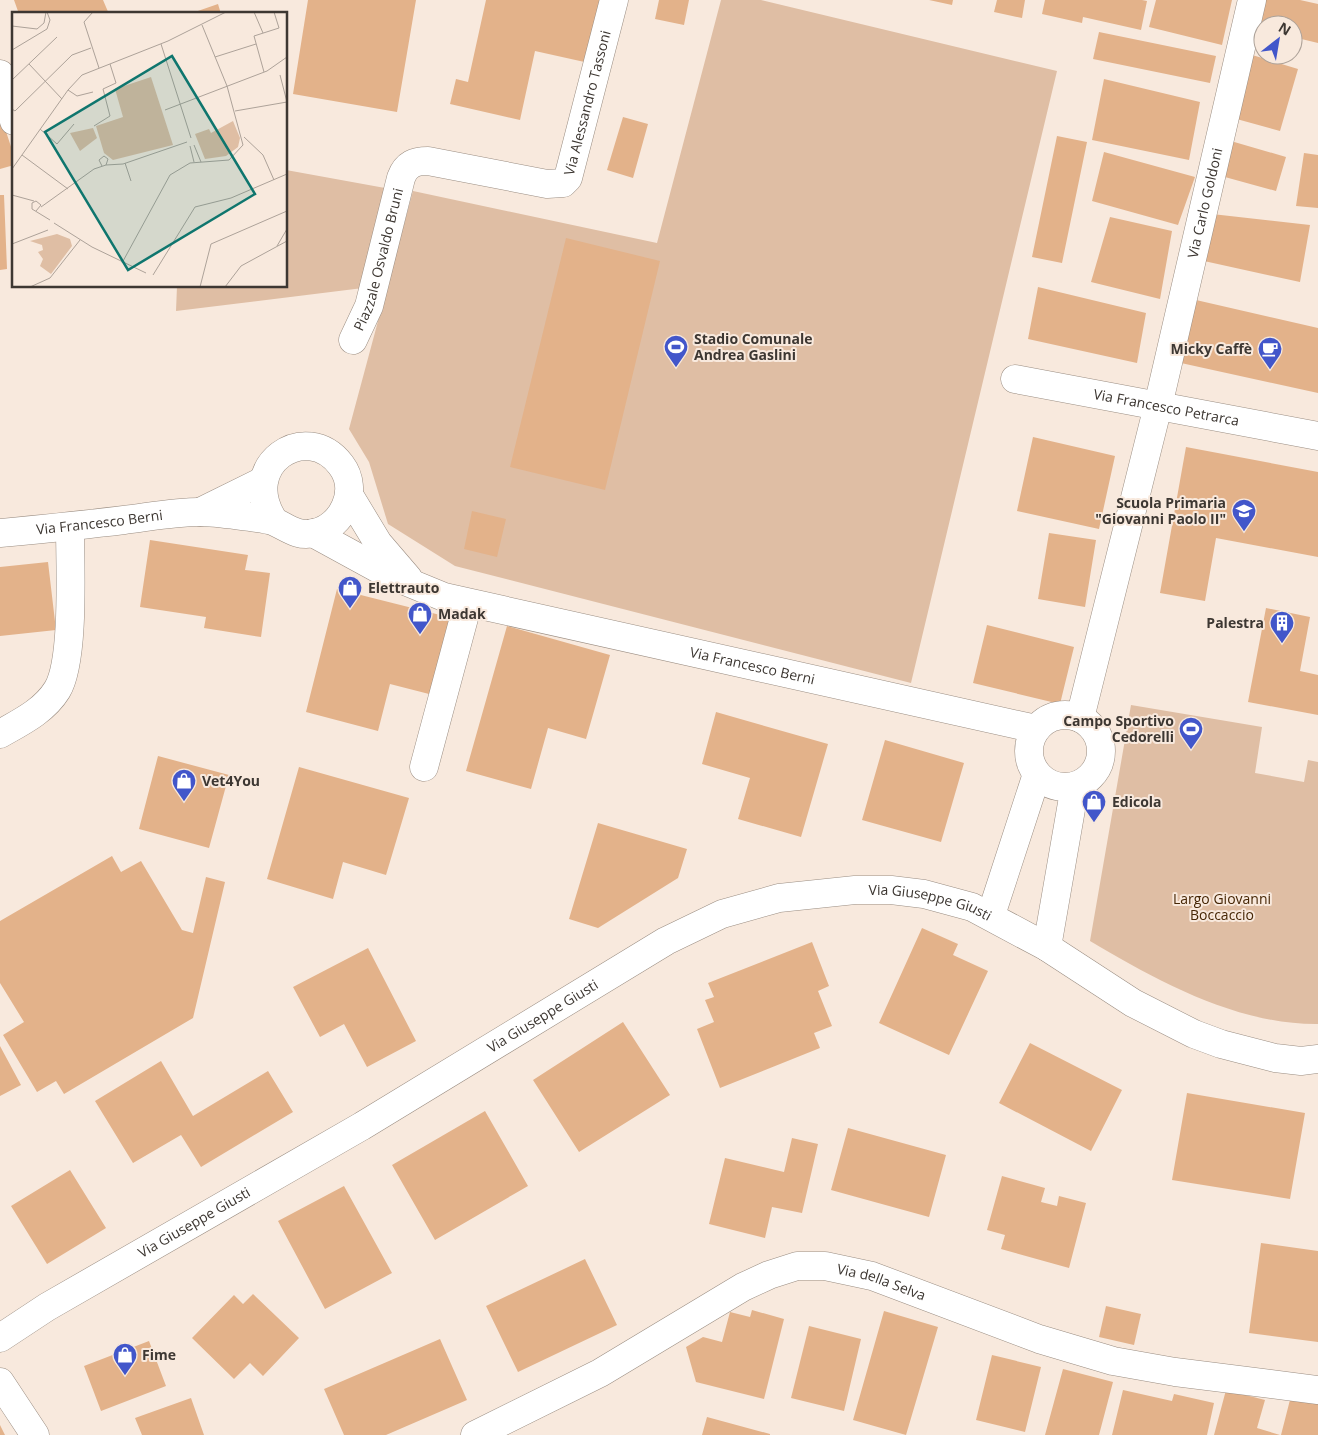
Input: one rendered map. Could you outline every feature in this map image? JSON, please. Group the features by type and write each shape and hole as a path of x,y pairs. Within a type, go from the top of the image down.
{"street":[{"name":"Via Alessandro Tassoni","path":"401,178 407,166 419,161 428,161 547,184 563,183 568,178 614,0"},
{"name":"Via Carlo Goldoni","path":"1158,406 1252,0"},
{"path":"0,74 12,114"},
{"name":"Piazzale Osvaldo Bruni","path":"353,340 369,306 401,178"},
{"name":"Via Francesco Petrarca","path":"1015,379 1318,436"},
{"path":"1080,718 1158,406"},
{"name":"Via Francesco Berni","path":"200,512 263,481 273,462 291,449 305,446 320,449 332,456 342,467 348,480 349,495 378,543 420,589"},
{"path":"263,481 262,495 266,509 274,521"},
{"path":"313,534 326,529 338,520 346,509 349,495"},
{"name":"Via Francesco Berni","path":"0,533 200,512 274,521 286,529 299,534 313,534 420,589 468,603 1036,729"},
{"path":"0,734 42,708 58,689 62,678 68,654 70,527"},
{"path":"424,767 468,603"},
{"path":"1068,715 1080,718 1091,725 1098,736 1101,747 1100,760 1095,771 1086,780 1075,786 1055,786 1037,774 1031,764 1030,740 1036,729 1045,720 1056,716 1068,715"},
{"name":"Via Giuseppe Giusti","path":"0,1338 47,1306 362,1126 636,959 694,926 722,914 780,898 855,890 924,894 972,907 991,915 1037,774"},
{"path":"1047,947 1075,786"},
{"path":"991,915 1047,947 1132,1003 1194,1034 1222,1044 1275,1058 1301,1061 1318,1060"},
{"name":"Via della Selva","path":"475,1435 600,1373 755,1281 797,1266 825,1266 872,1276 1039,1339 1113,1361 1175,1372 1318,1390"},
{"path":"0,1382 35,1435"}],"green space":[{"name":"Stadio Comunale Andrea Gaslini","path":"721,0 761,0 1057,71 911,683 455,566 388,524 369,462 349,429 413,191 657,243"},
{"path":"288,170 385,188 363,288 176,311 177,288 288,288"},
{"name":"Largo Giovanni Boccaccio","path":"1131,705 1262,727 1255,773 1304,782 1308,760 1318,762 1318,1024 1258,1017 1228,1009 1170,985 1090,941"}],"building":[{"path":"14,0 103,0 108,12 18,12"},
{"path":"308,0 416,0 397,112 293,94"},
{"path":"486,0 602,0 589,63 535,51 520,120 450,104 456,79 468,82"},
{"path":"659,0 689,0 684,25 655,19"},
{"path":"929,0 953,0 952,5"},
{"path":"997,0 1025,0 1022,18 994,12"},
{"path":"1045,0 1147,1 1141,30 1083,17 1082,23 1042,14"},
{"path":"1156,0 1232,0 1222,45 1149,27"},
{"path":"1264,0 1300,0 1318,4 1318,43 1303,39 1303,15 1261,15"},
{"path":"218,4 220,12 195,12"},
{"path":"1099,32 1216,56 1210,83 1093,59"},
{"path":"1249,54 1253,55 1253,65 1285,65 1298,69 1280,131 1233,118"},
{"path":"1104,79 1200,102 1189,160 1092,140"},
{"path":"0,113 12,150 12,166 0,169"},
{"path":"623,117 648,124 633,178 607,170"},
{"path":"1057,136 1087,142 1062,263 1032,257"},
{"path":"1224,139 1286,157 1276,191 1214,174"},
{"path":"1104,152 1195,177 1178,225 1092,201"},
{"path":"1304,153 1318,155 1318,208 1296,206"},
{"path":"0,195 4,195 7,269 0,270"},
{"path":"1212,214 1310,225 1300,282 1204,261"},
{"path":"1110,217 1172,231 1160,299 1091,282"},
{"path":"566,238 660,261 605,490 510,467"},
{"path":"1038,287 1146,313 1137,363 1028,339"},
{"path":"1196,300 1318,328 1318,393 1181,363"},
{"path":"1033,437 1115,456 1099,529 1017,511"},
{"path":"1186,447 1318,472 1318,557 1216,538 1205,601 1160,593"},
{"path":"472,511 506,519 497,557 464,549"},
{"path":"1049,533 1096,540 1085,607 1038,599"},
{"path":"150,540 248,555 245,570 270,573 261,637 204,628 206,617 140,607"},
{"path":"48,562 56,630 0,636 0,567"},
{"path":"337,589 452,618 433,695 390,684 378,731 306,712"},
{"name":"Palestra","path":"1266,608 1310,617 1300,671 1318,675 1318,715 1248,702"},
{"path":"987,625 1074,647 1060,704 973,683"},
{"path":"507,626 610,655 586,739 548,728 531,789 466,771"},
{"path":"716,712 828,744 801,837 738,819 750,778 702,764"},
{"path":"885,740 964,763 941,842 862,820"},
{"name":"Vet4You","path":"158,756 229,775 209,848 139,829"},
{"path":"299,767 409,798 386,875 343,862 333,899 267,879"},
{"path":"598,823 687,849 678,878 598,928 569,919"},
{"path":"112,856 121,872 141,861 182,930 193,933 206,877 225,882 193,1018 64,1094 56,1081 37,1092 3,1035 24,1022 0,983 0,921"},
{"path":"922,928 958,944 953,955 988,971 949,1055 879,1023"},
{"path":"812,942 829,986 818,991 832,1026 814,1033 820,1048 720,1088 697,1029 714,1022 705,1000 714,997 708,983"},
{"path":"368,948 416,1041 367,1067 344,1024 320,1037 293,987"},
{"path":"623,1022 670,1095 579,1152 533,1080"},
{"path":"1030,1043 1122,1090 1091,1151 999,1103"},
{"path":"0,1046 21,1085 0,1096"},
{"path":"161,1061 193,1116 268,1071 293,1112 201,1167 181,1135 133,1163 95,1101"},
{"path":"1187,1093 1305,1113 1290,1199 1172,1180"},
{"path":"485,1111 528,1186 435,1240 392,1165"},
{"path":"848,1128 946,1155 929,1217 831,1190"},
{"path":"792,1138 818,1144 802,1213 772,1207 765,1238 709,1224 725,1158 784,1172"},
{"path":"70,1170 106,1228 47,1264 11,1206"},
{"path":"1002,1176 1045,1188 1041,1202 1057,1206 1059,1196 1086,1203 1069,1268 1001,1249 1005,1235 987,1230"},
{"path":"344,1186 392,1273 325,1309 278,1221"},
{"path":"1261,1243 1318,1251 1318,1342 1249,1333"},
{"path":"585,1259 617,1325 518,1372 486,1306"},
{"path":"253,1294 299,1338 263,1376 250,1363 234,1379 192,1338 234,1295 243,1304"},
{"path":"1106,1306 1141,1314 1134,1345 1099,1337"},
{"path":"752,1310 784,1319 764,1399 696,1382 686,1347 703,1337 722,1342 730,1312 750,1317"},
{"path":"884,1311 938,1327 906,1435 853,1420"},
{"path":"809,1326 861,1339 844,1411 791,1398"},
{"path":"440,1339 467,1400 386,1435 344,1435 324,1389"},
{"name":"Fime","path":"149,1341 166,1386 101,1411 84,1366"},
{"path":"992,1355 1041,1367 1025,1432 976,1420"},
{"path":"1063,1369 1113,1382 1099,1435 1045,1435"},
{"path":"1123,1390 1172,1401 1174,1394 1214,1403 1207,1435 1112,1435"},
{"path":"1226,1390 1265,1400 1257,1428 1280,1435 1214,1435"},
{"path":"1292,1392 1318,1398 1318,1435 1281,1435"},
{"path":"191,1398 204,1435 142,1435 135,1418"},
{"path":"707,1417 770,1434 770,1435 702,1435"},
{"path":"0,1425 5,1435 0,1435"}],"place":[{"name":"Stadio Comunale Andrea Gaslini","path":"676,368"},
{"name":"Micky Caffè","path":"1270,370"},
{"name":"Scuola Primaria \"Giovanni Paolo II\"","path":"1244,532"},
{"name":"Elettrauto","path":"350,609"},
{"name":"Madak","path":"420,635"},
{"name":"Palestra","path":"1282,644"},
{"name":"Campo Sportivo Cedorelli","path":"1191,750"},
{"name":"Vet4You","path":"184,802"},
{"name":"Edicola","path":"1094,823"},
{"name":"Fime","path":"125,1376"}]}
